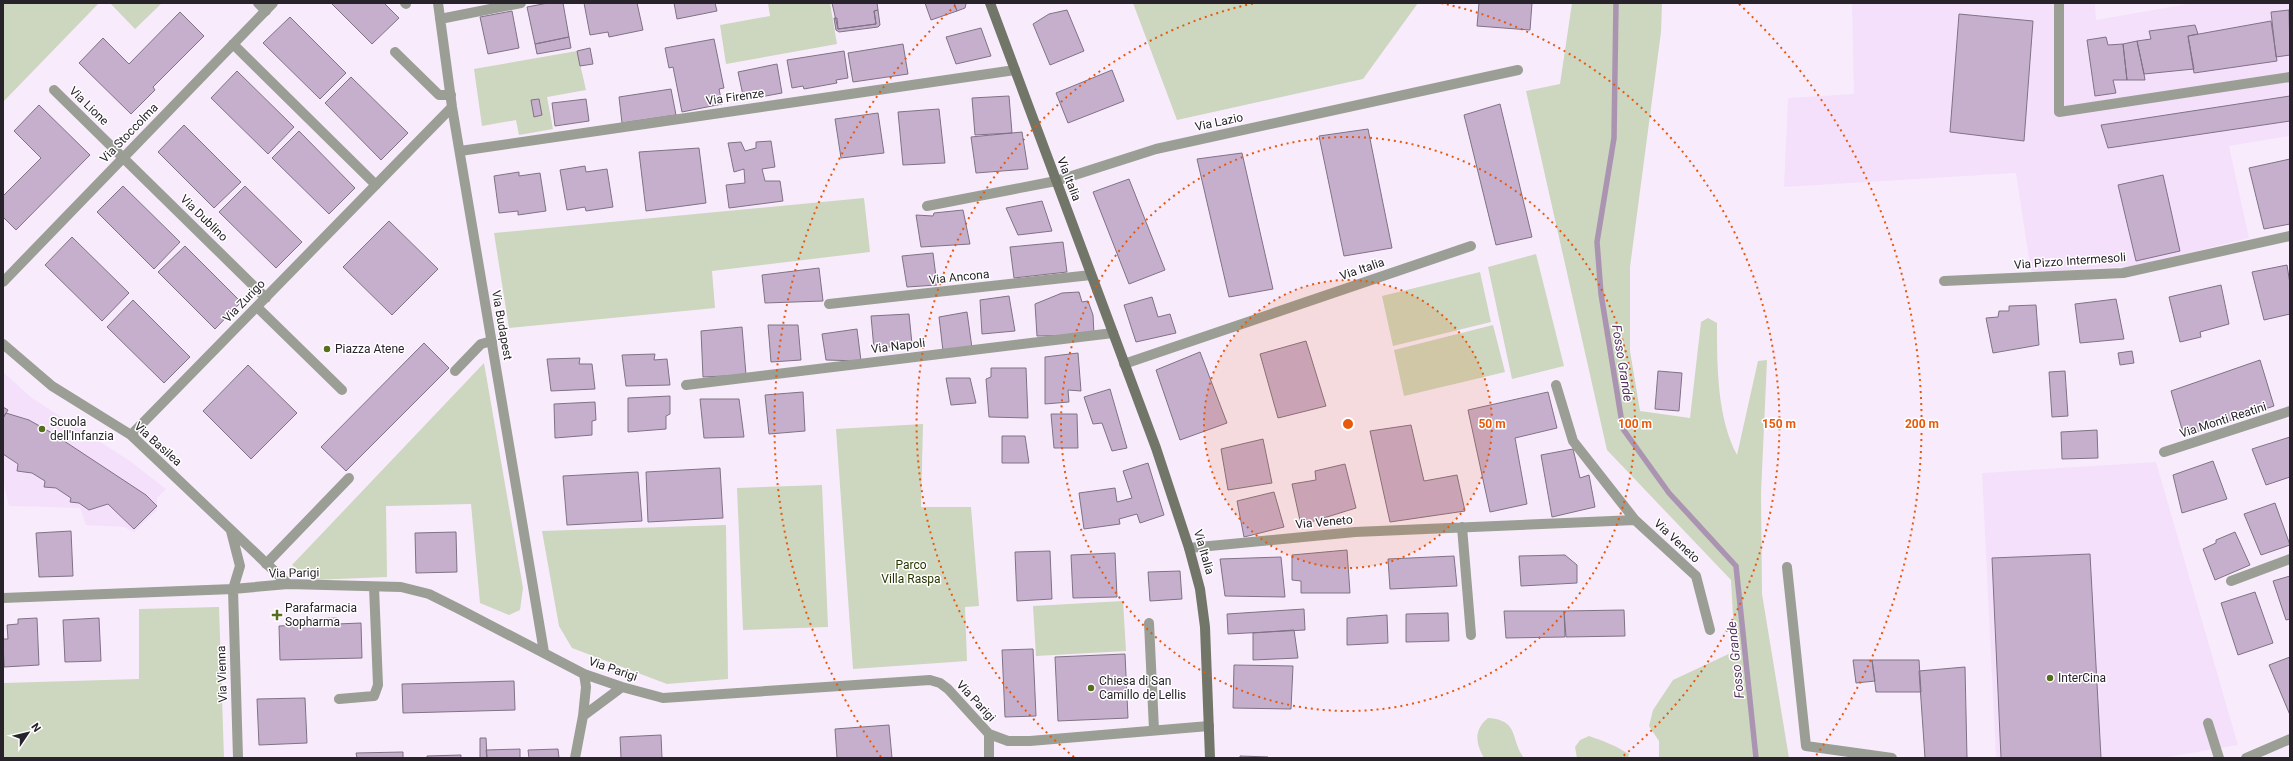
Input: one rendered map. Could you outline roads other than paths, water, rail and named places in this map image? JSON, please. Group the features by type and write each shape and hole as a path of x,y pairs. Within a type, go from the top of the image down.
{"main road":[{"name":"Via Italia","path":"990,3 1156,448 1189,548 1200,588 1205,627 1210,758"}],"street":[{"path":"258,3 266,11"},
{"name":"Via Stoccolma","path":"3,282 273,3"},
{"name":"Via Budapest","path":"438,3 452,108 544,652"},
{"path":"440,19 521,3"},
{"path":"2059,3 2059,112 2290,77"},
{"path":"233,44 376,185"},
{"path":"396,52 439,95 451,95"},
{"name":"Via Firenze","path":"460,151 1015,70"},
{"name":"Via Lazio","path":"927,206 1056,181 1156,149 1518,70"},
{"name":"Via Lione","path":"54,90 123,158"},
{"name":"Via Zurigo","path":"131,435 452,108"},
{"name":"Via Dublino","path":"123,158 266,298"},
{"name":"Via Pizzo Intermesoli","path":"1944,281 2123,272 2290,236"},
{"name":"Via Italia","path":"1124,364 1472,246"},
{"name":"Via Ancona","path":"829,304 1091,275"},
{"path":"257,307 342,390"},
{"name":"Via Napoli","path":"686,385 1113,334"},
{"path":"455,371 481,344 492,341"},
{"name":"Via Basilea","path":"3,344 52,386 131,435 231,532 288,584"},
{"name":"Via Veneto","path":"1556,385 1573,441 1635,520 1696,576 1710,630"},
{"name":"Via Monti Reatini","path":"2164,452 2290,411"},
{"path":"266,564 349,478"},
{"name":"Via Veneto","path":"1189,548 1355,532 1635,520"},
{"path":"1462,528 1471,635"},
{"path":"231,532 240,566 233,589"},
{"path":"2231,580 2290,559"},
{"path":"1787,567 1806,746 1892,758"},
{"name":"Via Parigi","path":"3,598 233,589 288,584 401,587 429,594 544,652 584,674 622,687 663,698 930,680 940,683 948,688 989,734 1008,741 1030,741 1209,726"},
{"path":"339,699 374,696 378,685 374,586"},
{"name":"Via Vienna","path":"233,589 238,758"},
{"path":"1149,623 1154,730"},
{"path":"575,758 583,716 586,687 584,674"},
{"path":"583,716 622,687"},
{"path":"2208,723 2219,758"},
{"path":"989,734 990,758"},
{"path":"2246,758 2290,739"}],"waterway":[{"name":"Fosso Grande","path":"1616,3 1614,138 1597,242 1601,294 1623,429 1669,493 1736,566 1756,758"}],"place":[{"name":"Piazza Atene","path":"327,349"},
{"name":"Scuola dell'Infanzia","path":"42,429"},
{"name":"Parafarmacia Sopharma","path":"277,615"},
{"name":"InterCina","path":"2050,678"},
{"name":"Chiesa di San Camillo de Lellis","path":"1091,688"}],"park label":[{"name":"Parco Villa Raspa","path":"911,572"}]}
